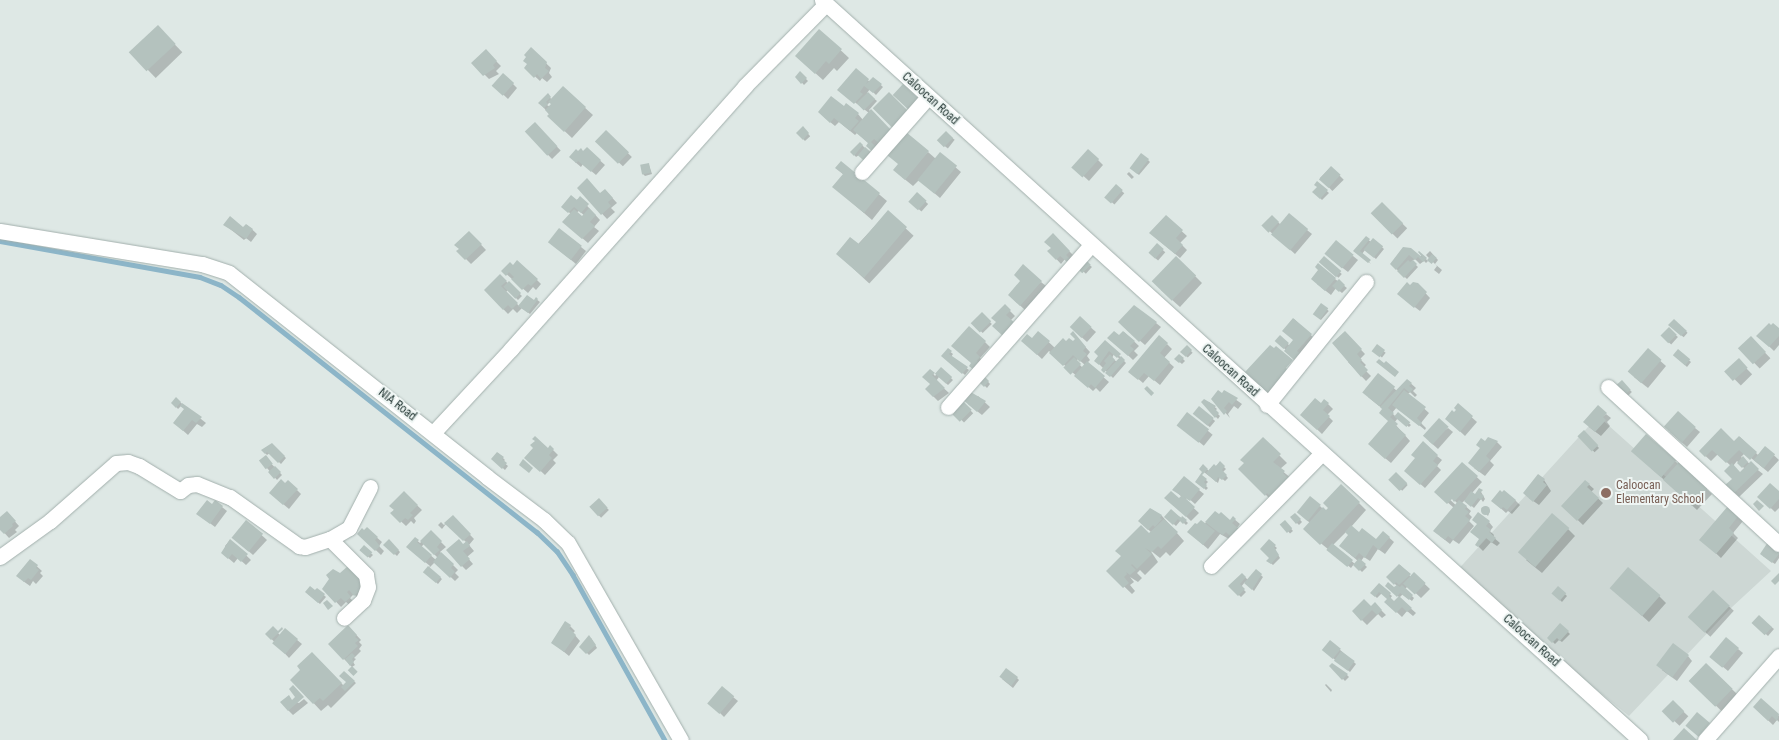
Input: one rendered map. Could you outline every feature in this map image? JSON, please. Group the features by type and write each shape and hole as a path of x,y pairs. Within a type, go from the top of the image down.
{"street":[{"name":"Caloocan Road","path":"824,2 1267,405 1640,740"},
{"path":"433,433 511,349 745,86 824,2"},
{"path":"862,172 928,97"},
{"name":"NIA Road","path":"0,231 202,264 229,273 544,520 568,543 681,740"},
{"path":"948,406 1091,245"},
{"path":"1267,405 1366,282"},
{"path":"1608,387 1779,544"},
{"path":"1211,566 1322,453"},
{"path":"0,557 50,521 116,463 128,462 151,472 180,491 188,485 198,484 230,497 299,546 305,547 330,539 349,528 370,487"},
{"path":"330,539 366,575 368,587 363,600 344,618"},
{"path":"1705,740 1779,656"}],"shaded area":[{"name":"Caloocan Elementary School","path":"1598,416 1771,571 1731,608 1629,716 1454,574"}],"building":[{"path":"158,25 176,44 146,71 129,52"},
{"path":"819,29 842,49 829,64 826,61 815,74 795,56"},
{"path":"531,47 547,62 545,68 549,71 541,79 537,74 534,78 524,68 527,64 523,61 526,57 524,55"},
{"path":"486,49 497,61 493,65 495,68 483,76 471,63"},
{"path":"856,68 869,79 866,84 873,77 882,84 873,93 864,86 860,92 863,94 854,104 837,90"},
{"path":"800,71 807,78 801,84 795,77"},
{"path":"503,73 514,83 503,96 492,86"},
{"path":"903,84 920,100 910,111 893,95"},
{"path":"563,86 586,107 564,132 547,116 549,114 545,110 551,104 548,102"},
{"path":"868,92 875,99 864,110 857,103"},
{"path":"889,92 909,112 893,128 873,108"},
{"path":"548,93 551,97 546,102 548,104 544,108 538,103"},
{"path":"831,96 844,106 846,103 859,113 855,118 859,121 850,131 834,118 830,123 818,112"},
{"path":"871,109 892,131 880,144 874,139 871,142 877,148 874,153 866,146 868,143 853,130"},
{"path":"535,122 558,146 547,156 525,132"},
{"path":"803,126 809,133 803,140 796,133"},
{"path":"606,130 629,152 618,164 595,142"},
{"path":"946,131 953,138 944,147 937,140"},
{"path":"906,132 929,151 905,180 893,170 898,164 887,155"},
{"path":"860,142 863,145 854,156 850,152"},
{"path":"587,147 601,160 591,172 578,161 576,163 569,157 576,149 578,151 581,148 583,151"},
{"path":"865,147 872,153 865,161 858,155"},
{"path":"1088,149 1099,159 1082,178 1071,168"},
{"path":"940,152 957,166 934,194 917,180"},
{"path":"1141,153 1149,159 1138,174 1130,168"},
{"path":"841,161 880,193 864,213 832,187 843,174 835,168"},
{"path":"649,163 651,173 642,175 640,165"},
{"path":"1331,166 1341,175 1329,188 1319,179"},
{"path":"587,178 600,193 605,189 613,198 608,202 611,206 601,215 577,188"},
{"path":"1317,181 1328,190 1320,199 1312,192 1317,187 1314,185"},
{"path":"1116,184 1123,190 1111,203 1104,198"},
{"path":"917,192 927,201 918,210 908,202"},
{"path":"571,195 577,200 580,196 589,204 581,213 574,207 568,213 561,207"},
{"path":"1382,202 1403,223 1392,235 1371,213"},
{"path":"589,208 596,215 590,222 595,226 582,239 562,222 574,209 582,216"},
{"path":"888,210 907,227 864,278 836,254 850,237 859,244"},
{"path":"1289,213 1308,229 1290,251 1271,234"},
{"path":"1166,215 1183,230 1176,238 1183,245 1175,254 1149,233"},
{"path":"1272,215 1279,222 1268,233 1261,226"},
{"path":"230,216 243,227 246,224 253,229 246,239 223,225"},
{"path":"559,228 582,246 571,260 548,242"},
{"path":"469,231 482,244 465,260 456,251 459,249 454,245"},
{"path":"1053,233 1070,251 1066,255 1070,259 1067,262 1060,256 1056,260 1047,251 1051,248 1044,242"},
{"path":"1366,236 1370,239 1360,251 1371,260 1368,263 1353,251"},
{"path":"1373,238 1383,246 1374,258 1364,250"},
{"path":"1336,240 1354,255 1342,269 1324,254"},
{"path":"1157,243 1164,249 1155,259 1148,253"},
{"path":"1403,247 1411,248 1423,258 1419,251 1427,258 1423,262 1418,257 1415,260 1409,255 1396,270 1390,264"},
{"path":"1432,254 1437,258 1432,264 1427,260"},
{"path":"1176,256 1196,275 1172,301 1152,281"},
{"path":"1324,256 1341,271 1336,277 1319,262"},
{"path":"1083,257 1091,265 1082,273 1075,265"},
{"path":"517,260 538,279 531,286 528,284 522,290 511,279 514,277 509,272 506,276 501,271 510,262 513,265"},
{"path":"1408,260 1410,262 1413,260 1417,264 1404,278 1397,271"},
{"path":"1318,263 1336,278 1325,291 1311,279 1318,270 1315,267"},
{"path":"1023,264 1042,281 1020,306 1008,295 1020,281 1014,275"},
{"path":"500,274 507,281 501,286 518,303 512,309 508,305 503,310 484,290"},
{"path":"1339,279 1345,285 1339,292 1332,286"},
{"path":"509,281 521,293 515,299 503,287"},
{"path":"1407,282 1410,285 1413,282 1418,283 1427,292 1414,308 1397,294"},
{"path":"527,295 534,300 536,297 538,299 528,313 518,306"},
{"path":"1321,303 1328,308 1320,320 1313,314"},
{"path":"1005,304 1011,310 1006,315 1016,324 1004,337 992,326 996,322 991,318"},
{"path":"1134,305 1157,322 1139,342 1118,322"},
{"path":"982,312 991,321 980,333 971,323"},
{"path":"1080,316 1092,327 1081,338 1070,327"},
{"path":"1293,318 1312,334 1297,351 1300,353 1294,360 1284,351 1293,340 1282,331"},
{"path":"1674,319 1687,331 1681,336 1668,325"},
{"path":"1769,323 1771,325 1773,323 1779,328 1779,336 1769,347 1756,336"},
{"path":"969,326 986,341 976,353 980,357 977,361 981,364 975,371 969,366 971,363 951,346"},
{"path":"1669,327 1677,335 1668,343 1661,335"},
{"path":"1038,331 1050,341 1037,355 1021,341 1027,334 1032,338"},
{"path":"1073,331 1086,347 1083,351 1087,354 1080,362 1073,355 1063,366 1049,353 1063,338 1066,341 1069,338 1073,341 1075,339 1070,334"},
{"path":"1114,331 1119,335 1123,331 1135,341 1130,346 1134,349 1128,356 1107,338"},
{"path":"1345,331 1362,349 1357,354 1362,360 1360,362 1368,370 1361,377 1332,343"},
{"path":"1159,335 1168,343 1160,353 1170,362 1154,381 1144,373 1138,380 1128,372"},
{"path":"1280,335 1289,343 1284,349 1275,341"},
{"path":"1751,336 1766,352 1753,364 1738,348"},
{"path":"1105,340 1121,354 1117,358 1109,351 1099,365 1094,361 1098,356 1094,352"},
{"path":"1377,344 1385,350 1380,357 1372,351"},
{"path":"1187,345 1192,350 1186,357 1180,352"},
{"path":"1270,345 1274,348 1276,346 1293,360 1286,368 1289,371 1268,393 1245,372"},
{"path":"948,348 952,351 949,354 968,367 962,374 941,356"},
{"path":"1648,348 1662,360 1641,383 1628,371"},
{"path":"1678,349 1690,359 1685,365 1673,355"},
{"path":"1110,354 1115,360 1104,373 1101,370 1106,363 1104,361"},
{"path":"1179,354 1184,358 1179,363 1174,359"},
{"path":"1121,356 1125,360 1110,377 1105,373"},
{"path":"1074,357 1081,364 1070,375 1063,368"},
{"path":"1739,358 1748,368 1733,381 1724,371"},
{"path":"1379,359 1384,363 1386,361 1399,372 1395,377 1376,362"},
{"path":"1087,361 1105,376 1095,388 1091,384 1088,388 1074,376"},
{"path":"941,367 952,377 946,384 935,374"},
{"path":"930,369 935,373 932,375 945,388 933,397 925,389 930,384 922,377"},
{"path":"1378,373 1395,387 1379,406 1362,392"},
{"path":"983,375 989,381 984,387 977,380"},
{"path":"1407,379 1412,383 1409,386 1413,389 1410,393 1404,388 1388,408 1394,413 1390,417 1398,424 1396,426 1406,435 1385,459 1368,444 1388,421 1379,413 1382,409 1380,407"},
{"path":"1622,380 1631,390 1625,395 1616,385"},
{"path":"1147,386 1154,393 1151,396 1144,389"},
{"path":"1218,390 1222,393 1224,390 1238,398 1232,405 1229,402 1224,408 1227,411 1224,415 1211,399"},
{"path":"1404,390 1426,407 1417,418 1422,423 1419,426 1392,405"},
{"path":"969,391 986,401 977,412 962,399"},
{"path":"176,397 181,402 176,408 171,403"},
{"path":"1315,398 1321,403 1324,399 1329,403 1323,410 1330,416 1317,430 1300,415"},
{"path":"1204,399 1216,406 1214,408 1219,413 1215,418 1201,402"},
{"path":"964,402 972,410 960,422 952,414"},
{"path":"182,403 202,417 196,423 192,420 183,431 173,423 184,409 180,406"},
{"path":"1458,403 1473,416 1460,432 1445,419 1452,410 1454,412 1456,410 1454,408"},
{"path":"1598,405 1607,413 1603,417 1606,420 1595,432 1583,422"},
{"path":"1199,406 1214,418 1207,426 1193,414"},
{"path":"1678,411 1696,427 1682,443 1664,427"},
{"path":"1187,412 1209,429 1199,443 1177,425"},
{"path":"1398,412 1410,422 1406,427 1394,417"},
{"path":"1439,418 1449,427 1433,445 1423,436"},
{"path":"1721,428 1734,441 1739,436 1757,452 1750,460 1739,450 1726,463 1712,450 1705,457 1699,451"},
{"path":"1584,430 1598,445 1592,451 1577,436"},
{"path":"1646,434 1676,460 1661,478 1631,451"},
{"path":"535,436 548,448 550,445 554,449 549,455 552,458 540,472 524,458 533,448 530,445 535,441 532,439"},
{"path":"1263,437 1281,454 1273,462 1285,471 1283,473 1290,480 1272,498 1267,493 1265,496 1238,469 1244,463 1240,460"},
{"path":"1488,437 1498,441 1486,456 1490,460 1479,472 1468,463 1480,448 1476,445 1481,438 1485,441"},
{"path":"1423,441 1438,455 1433,461 1438,465 1420,485 1404,471 1415,458 1411,455"},
{"path":"272,443 285,456 278,463 267,452 265,454 261,450"},
{"path":"1765,446 1775,454 1764,468 1754,460"},
{"path":"497,452 504,457 502,459 507,463 502,469 491,459"},
{"path":"266,455 273,464 266,469 259,461"},
{"path":"1743,456 1748,462 1742,468 1737,463"},
{"path":"523,459 533,468 529,473 519,465"},
{"path":"1220,461 1225,466 1222,470 1227,475 1222,480 1218,477 1216,482 1206,473 1214,464 1216,466"},
{"path":"1751,461 1759,469 1733,494 1725,485 1732,479 1724,471 1732,463 1740,472"},
{"path":"1462,462 1478,476 1454,502 1452,499 1447,504 1434,492"},
{"path":"1679,462 1708,488 1692,506 1663,480"},
{"path":"1203,464 1208,469 1202,475 1207,479 1204,482 1207,485 1204,489 1195,482 1202,472 1199,469"},
{"path":"275,466 281,472 274,479 268,472"},
{"path":"1396,472 1407,483 1400,491 1388,480"},
{"path":"1538,474 1545,479 1543,482 1547,485 1533,502 1523,493"},
{"path":"1184,476 1200,489 1190,501 1172,490"},
{"path":"281,479 285,483 288,480 298,489 283,505 269,493"},
{"path":"1585,480 1590,484 1587,487 1599,498 1577,521 1561,506"},
{"path":"1770,483 1779,491 1779,499 1770,509 1757,497"},
{"path":"1341,484 1360,502 1320,545 1303,529 1323,507 1326,510 1328,508 1323,503"},
{"path":"1479,488 1483,490 1480,493 1484,496 1481,500 1478,498 1471,507 1464,501 1471,491 1475,494"},
{"path":"1500,490 1502,492 1504,490 1516,500 1507,510 1503,507 1501,509 1491,501"},
{"path":"404,491 418,505 410,513 413,515 408,520 405,518 400,523 390,513 394,510 389,506"},
{"path":"1171,491 1179,498 1182,495 1195,507 1186,517 1164,498"},
{"path":"1310,496 1321,505 1308,521 1297,512"},
{"path":"599,498 608,508 598,516 589,507"},
{"path":"207,500 212,504 215,500 223,506 210,524 196,514"},
{"path":"1459,500 1467,506 1465,509 1469,512 1465,516 1470,520 1453,540 1448,536 1445,540 1433,531"},
{"path":"1757,500 1764,506 1759,511 1753,504"},
{"path":"1485,506 1489,510 1485,514 1481,510"},
{"path":"1728,506 1739,515 1729,528 1734,533 1716,554 1699,540"},
{"path":"1150,508 1162,515 1160,518 1162,519 1155,527 1153,525 1148,530 1138,521"},
{"path":"1171,509 1181,518 1182,516 1187,520 1183,524 1178,519 1173,525 1164,517"},
{"path":"7,511 16,521 4,534 0,530 0,517"},
{"path":"1215,511 1219,514 1221,512 1230,520 1233,516 1236,519 1232,523 1239,529 1231,537 1226,532 1223,535 1205,522"},
{"path":"1478,512 1490,521 1486,526 1491,530 1489,532 1496,538 1492,543 1486,538 1478,547 1475,545 1479,539 1470,532 1477,524 1472,520"},
{"path":"1295,513 1301,519 1296,524 1290,517"},
{"path":"1552,513 1569,528 1535,567 1518,552"},
{"path":"453,515 471,534 463,541 444,523"},
{"path":"1164,519 1178,532 1161,549 1158,546 1152,552 1145,548 1152,554 1137,569 1131,565 1136,570 1130,575 1126,572 1127,574 1124,577 1129,583 1123,588 1106,571 1121,556 1115,551 1141,525 1149,533"},
{"path":"246,520 263,534 249,552 232,538"},
{"path":"1201,520 1215,531 1203,545 1187,532 1195,523 1197,524"},
{"path":"1285,520 1292,528 1287,533 1280,525"},
{"path":"1351,525 1359,532 1362,528 1376,539 1383,531 1390,537 1379,550 1373,545 1365,558 1359,553 1355,558 1339,546 1348,535 1345,532"},
{"path":"367,527 378,537 375,540 380,546 375,551 357,534 362,528 364,530"},
{"path":"431,530 442,541 437,547 440,550 434,555 420,541"},
{"path":"415,537 419,540 417,542 432,555 425,563 406,547"},
{"path":"230,539 248,554 241,562 232,554 228,559 221,553"},
{"path":"389,539 399,550 394,555 383,545"},
{"path":"459,539 463,544 467,541 470,546 463,551 470,559 461,567 446,550"},
{"path":"1269,539 1276,545 1274,547 1279,555 1271,564 1266,561 1269,558 1260,549"},
{"path":"1768,542 1779,550 1779,554 1772,563 1760,554"},
{"path":"1332,543 1353,560 1347,567 1326,550"},
{"path":"364,545 372,552 368,557 359,550"},
{"path":"441,552 454,564 451,568 455,572 450,578 433,562"},
{"path":"1359,558 1366,564 1359,571 1353,565"},
{"path":"30,559 38,565 36,568 39,570 31,580 28,578 24,582 16,576"},
{"path":"1399,564 1411,574 1399,585 1396,582 1394,585 1386,577"},
{"path":"348,566 366,585 354,596 349,590 347,592 351,597 345,602 341,598 335,603 322,589 329,579 326,575 333,569 340,573"},
{"path":"428,566 441,577 436,583 423,572"},
{"path":"1628,567 1660,595 1642,616 1610,588"},
{"path":"1256,569 1262,574 1252,590 1244,583"},
{"path":"1414,572 1426,583 1415,595 1403,584"},
{"path":"1242,573 1246,577 1240,584 1245,589 1238,596 1228,586"},
{"path":"1779,573 1779,581 1775,585 1771,581"},
{"path":"1388,582 1394,587 1402,585 1413,595 1409,600 1400,593 1397,597 1385,586"},
{"path":"1379,583 1391,593 1389,596 1394,601 1399,596 1412,608 1407,612 1402,607 1396,613 1384,602 1387,599 1379,592 1375,597 1370,593"},
{"path":"310,586 315,590 317,588 325,594 318,603 305,592"},
{"path":"1558,586 1566,593 1560,601 1551,594"},
{"path":"1713,590 1730,606 1705,633 1688,617"},
{"path":"1364,599 1371,606 1375,602 1382,610 1377,615 1372,610 1361,621 1352,611"},
{"path":"327,600 333,606 328,610 323,603"},
{"path":"1759,615 1772,627 1765,635 1751,623"},
{"path":"565,621 571,625 569,628 576,635 564,652 551,643"},
{"path":"1560,623 1569,631 1560,641 1557,638 1552,643 1547,638"},
{"path":"348,625 359,640 355,643 358,646 343,660 328,644"},
{"path":"273,626 278,631 282,627 283,629 271,640 265,634"},
{"path":"285,628 298,639 285,654 272,643"},
{"path":"589,635 596,645 586,654 579,647"},
{"path":"1726,637 1739,648 1722,668 1709,657"},
{"path":"1330,640 1341,649 1333,659 1322,650"},
{"path":"1673,643 1689,655 1672,677 1656,665"},
{"path":"1341,651 1355,661 1348,671 1334,661"},
{"path":"312,652 342,683 323,701 320,698 313,704 290,680 300,670 297,666"},
{"path":"352,653 355,656 352,659 354,662 350,666 345,659"},
{"path":"1332,663 1348,674 1342,680 1329,666"},
{"path":"1706,663 1733,689 1715,707 1689,681"},
{"path":"352,666 358,672 353,676 348,670"},
{"path":"1006,668 1018,677 1011,686 999,677"},
{"path":"344,671 355,681 345,691 341,687 346,682 339,676"},
{"path":"293,685 304,697 288,711 280,702 289,695 292,700 295,697 289,689"},
{"path":"722,686 734,696 719,714 707,704"},
{"path":"1761,698 1779,714 1777,721 1772,716 1768,721 1753,707"},
{"path":"1673,700 1684,711 1673,723 1662,711"},
{"path":"1697,712 1710,723 1698,737 1685,726"},
{"path":"1684,728 1697,740 1673,740"}],"waterway":[{"path":"0,241 200,277 221,285 239,297 537,532 557,551 573,575 665,740"}],"place":[{"name":"Caloocan Elementary School","path":"1606,493"}]}
